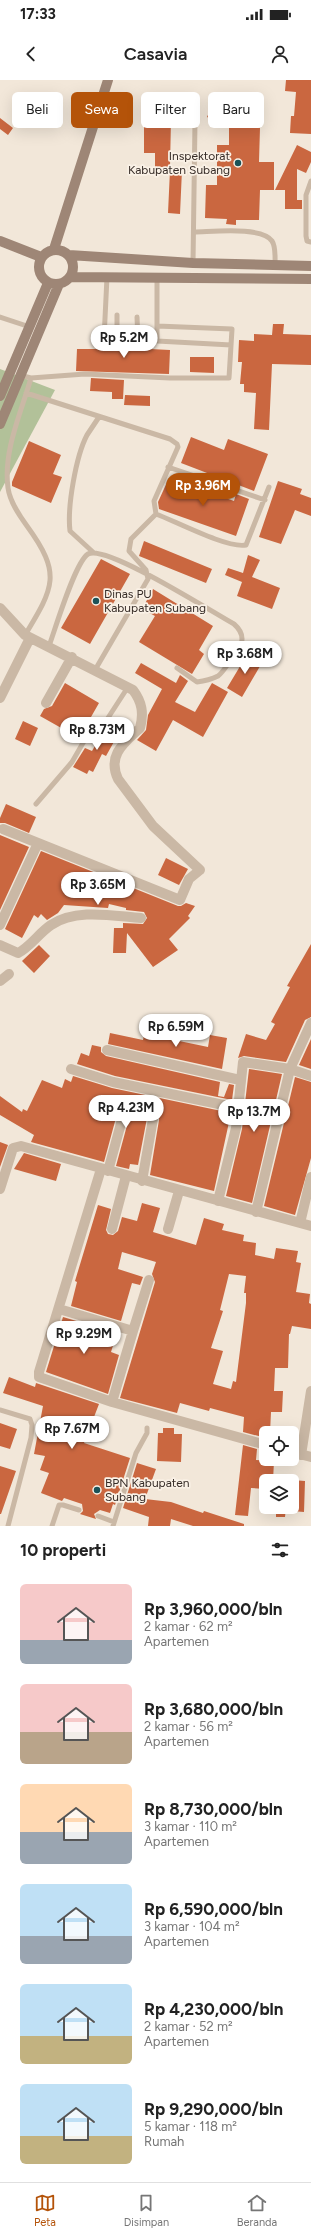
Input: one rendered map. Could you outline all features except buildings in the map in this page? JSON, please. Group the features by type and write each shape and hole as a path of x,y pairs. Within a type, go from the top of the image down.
{"street":[{"path":"54,249 108,80"},
{"path":"0,241 41,257"},
{"path":"311,266 193,263 69,255 62,250 54,249 46,252 41,257 38,264 38,272 42,278 48,283 59,284 70,277 311,279"},
{"path":"69,255 73,266 70,277"},
{"path":"0,396 48,283"},
{"path":"0,424 26,377 59,284"},
{"path":"0,608 27,637 72,657 128,687 139,698 142,706 142,720 140,728 124,742 116,755 114,770 118,778 153,826 200,870 189,879 180,900 3,829"},
{"path":"0,698 27,637"},
{"path":"46,703 72,657"},
{"path":"0,925 38,843"},
{"path":"0,945 18,953 40,932 66,918 95,915 141,918"},
{"path":"0,980 9,974"},
{"path":"256,1212 290,1070 311,1022"},
{"path":"107,1050 240,1080"},
{"path":"218,1201 236,1128 242,1064 245,1061 311,1076"},
{"path":"71,1070 112,1082 238,1108"},
{"path":"123,1116 59,1309 39,1372 39,1377 112,1402 259,1443"},
{"path":"142,1181 153,1119"},
{"path":"0,1189 13,1148 16,1146 311,1226"},
{"path":"112,1229 126,1176"},
{"path":"300,1223 311,1177"},
{"path":"168,1229 179,1191"},
{"path":"112,1402 149,1280"},
{"path":"59,1309 133,1331"},
{"path":"301,1455 311,1391"}],"lane":[{"path":"193,263 195,128"},
{"path":"311,181 306,195 306,236 307,241 311,242"},
{"path":"194,232 252,232 266,234 273,242 275,265"},
{"path":"107,277 104,339 231,345"},
{"path":"157,278 157,341"},
{"path":"117,314 117,340"},
{"path":"0,317 30,327"},
{"path":"137,317 138,341"},
{"path":"11,372 26,377 86,374 170,378 229,378 232,329 157,326"},
{"path":"26,377 26,393 12,440 8,488 19,515 46,555 51,578 46,601 27,637"},
{"path":"26,393 174,441 178,447 154,501 156,514"},
{"path":"99,417 86,436 75,475 70,530 94,552 103,554 148,574 234,624 240,630 242,639 240,649 220,675 206,681 197,682 177,668"},
{"path":"168,467 265,500"},
{"path":"156,514 226,543 240,546 246,545 269,487"},
{"path":"95,670 148,579 148,574 129,551 129,545 132,539 156,514"},
{"path":"49,646 73,579 83,560 87,555 94,552"},
{"path":"36,804 72,762 87,736 106,721 128,687"},
{"path":"0,1410 30,1419 32,1425 31,1438 8,1526"},
{"path":"98,1516 114,1524 136,1453 147,1433 147,1428"},
{"path":"52,1526 59,1506 63,1505 80,1510"}],"green space":[{"path":"0,369 55,390 0,492"}],"place":[{"name":"Inspektorat Kabupaten Subang","path":"238,163"},
{"name":"Dinas PU Kabupaten Subang","path":"96,601"},
{"name":"BPN Kabupaten Subang","path":"97,1490"}]}
